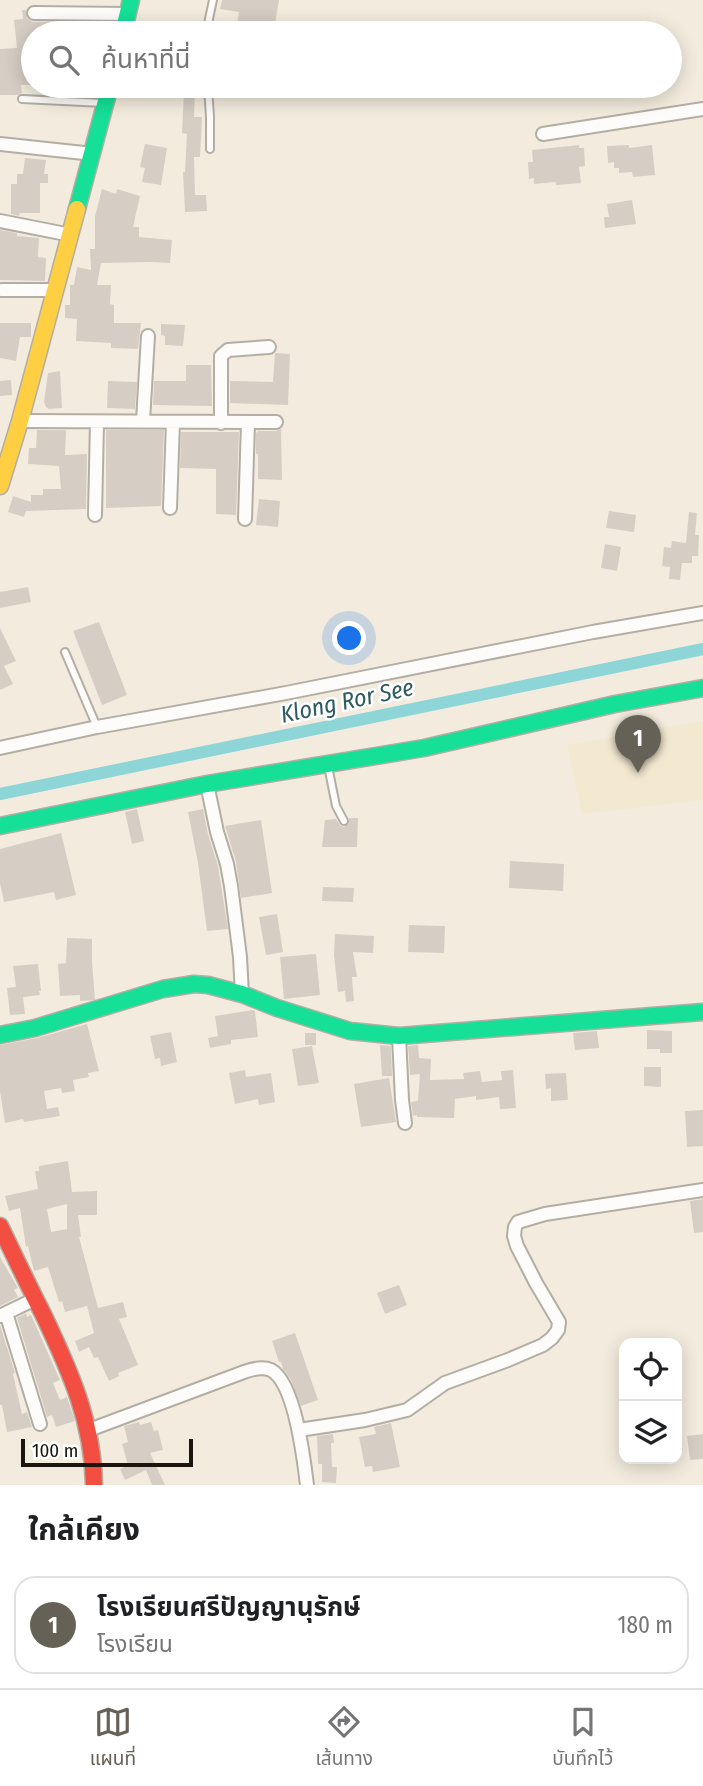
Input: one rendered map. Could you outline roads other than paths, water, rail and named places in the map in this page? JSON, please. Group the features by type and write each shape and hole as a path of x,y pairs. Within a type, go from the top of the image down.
{"street":[{"path":"34,13 130,7"},
{"path":"0,486 107,98"},
{"path":"543,134 703,109"},
{"path":"0,144 93,154"},
{"path":"0,221 71,235"},
{"path":"2,290 56,290"},
{"path":"143,421 148,336"},
{"path":"221,422 220,359 223,353 228,350 270,347"},
{"path":"20,421 276,422"},
{"path":"95,515 97,422"},
{"path":"170,508 173,422"},
{"path":"245,519 248,423"},
{"path":"0,748 593,632 703,614"},
{"path":"0,825 207,784 424,748 615,704 703,688"},
{"path":"207,784 229,875 242,994"},
{"path":"0,1035 84,1014 145,993 181,985 201,984 242,994 350,1031 399,1036 703,1012"},
{"path":"399,1036 405,1123"},
{"path":"299,1430 365,1420 407,1410 445,1384 531,1350 552,1338 558,1330 559,1322 517,1246 514,1236 518,1222 545,1214 703,1190"},
{"path":"0,1226 74,1384 86,1416 94,1465 94,1485"},
{"path":"35,1299 3,1314 40,1424"},
{"path":"89,1430 244,1372 263,1368 279,1378 286,1390 299,1430 307,1485"}],"lane":[{"path":"209,21 213,0"},
{"path":"209,98 210,149"},
{"path":"22,99 106,103"},
{"path":"65,652 97,727"},
{"path":"328,764 336,806 344,821"}],"waterway":[{"name":"Klong Ror See","path":"0,794 703,649"}],"place":[{"name":"โรงเรียนศรีปัญญานุรักษ์","path":"638,773"}]}
